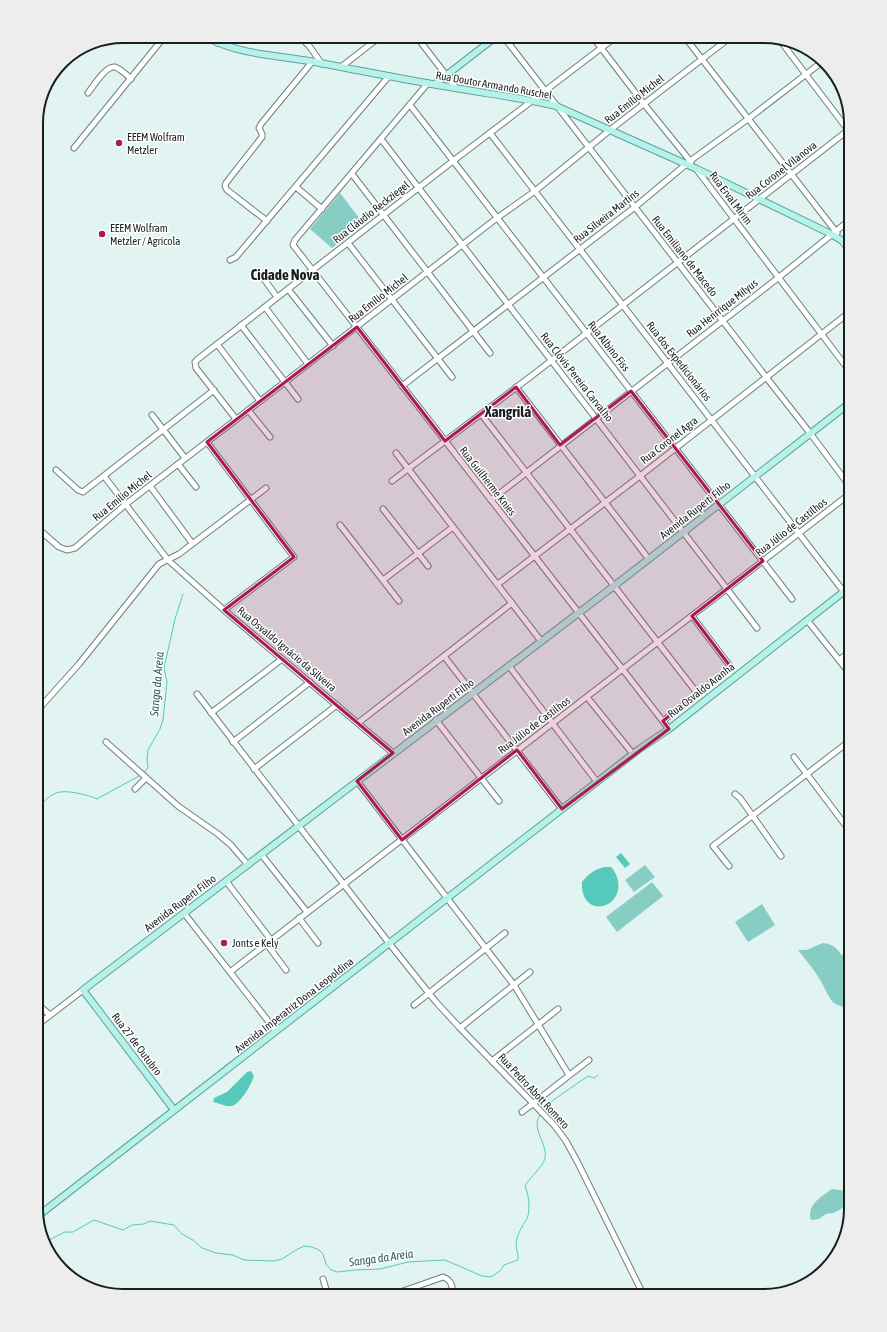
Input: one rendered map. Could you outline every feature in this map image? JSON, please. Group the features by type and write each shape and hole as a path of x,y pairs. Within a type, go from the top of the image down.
{"main road":[{"name":"Rua Doutor Armando Ruschel","path":"217,43 248,52 533,100 556,106 687,163 759,200 833,232 844,242"},
{"path":"435,84 489,43"},
{"name":"Avenida Ruperti Filho","path":"83,990 614,586 648,558 844,407"},
{"name":"Rua Osvaldo Aranha","path":"562,809 633,754 669,729 844,591"},
{"name":"Avenida Imperatriz Dona Leopoldina","path":"43,1212 562,809"},
{"name":"Rua 27 de Outubro","path":"83,990 174,1110"}],"street":[{"path":"74,148 159,43"},
{"path":"307,43 322,64"},
{"path":"341,67 372,43"},
{"path":"421,43 456,88"},
{"name":"Rua Emiliano de Macedo","path":"508,43 844,479"},
{"path":"598,43 687,163"},
{"name":"Rua Cláudio Reckziegel","path":"236,419 195,365 198,359 453,161 608,43"},
{"path":"689,43 833,232"},
{"name":"Rua Emílio Michel","path":"43,533 59,546 67,550 75,548 126,504 185,458 497,218 535,191 610,130 723,43"},
{"path":"784,46 844,123"},
{"path":"267,221 227,190 226,186 228,180 262,137 259,128 261,124 312,62"},
{"name":"Rua Silveira Martins","path":"402,386 635,207 687,163 748,119 819,64"},
{"path":"88,93 110,67 115,67 131,79"},
{"path":"230,260 236,257 389,76"},
{"path":"296,186 322,209 428,83"},
{"name":"Rua Albino Fiss","path":"410,105 792,599"},
{"name":"Rua dos Expedicionários","path":"490,133 844,591"},
{"name":"Rua Coronel Vilanova","path":"445,441 844,135"},
{"name":"Rua Clóvis Pereira Carvalho","path":"381,139 757,628"},
{"name":"Rua Erval Mirim","path":"697,169 844,364"},
{"path":"352,174 490,353"},
{"name":"Rua Guilherme Knies","path":"322,209 295,240 293,245 669,729"},
{"name":"Rua Henrrique Milyus","path":"491,500 560,445 778,278 844,224"},
{"path":"841,240 844,244"},
{"path":"348,243 452,377"},
{"path":"264,279 277,298"},
{"path":"288,289 332,346"},
{"path":"265,307 308,364"},
{"name":"Rua Coronel Agra","path":"498,584 640,476 844,316"},
{"path":"241,325 298,399"},
{"path":"217,344 260,401"},
{"path":"516,387 648,558"},
{"path":"56,470 78,490 84,492 214,390"},
{"path":"248,410 270,437"},
{"path":"481,414 697,693"},
{"path":"152,415 185,458"},
{"path":"392,481 445,441"},
{"path":"207,442 294,557 224,610"},
{"path":"396,453 542,641"},
{"path":"178,464 196,487"},
{"name":"Rua Osvaldo Ignácio da Silveira","path":"104,476 168,560 224,610 393,753"},
{"path":"150,486 192,543"},
{"path":"43,704 79,664 159,564 179,554 266,488"},
{"name":"Rua Júlio de Castilhos","path":"230,972 844,499"},
{"path":"383,509 428,566"},
{"path":"340,525 399,601"},
{"path":"383,580 453,527"},
{"path":"358,723 512,603"},
{"path":"663,721 729,669 730,666 692,616"},
{"path":"807,620 844,666"},
{"path":"444,656 562,809"},
{"path":"839,660 844,656"},
{"path":"211,713 282,659"},
{"path":"508,666 597,782"},
{"path":"233,742 310,682"},
{"name":"Rua Pedro Abott Romero","path":"197,694 343,885 429,993 460,1028 534,1103 566,1141 641,1289"},
{"path":"587,698 633,754"},
{"path":"254,769 337,705"},
{"path":"436,720 499,801"},
{"path":"106,742 178,806 231,845 248,865"},
{"path":"729,866 713,846 844,745"},
{"path":"794,757 844,821"},
{"path":"135,789 146,778"},
{"path":"357,781 514,985 569,1075"},
{"path":"735,794 740,798 751,816 782,856"},
{"path":"261,854 307,912"},
{"path":"226,881 271,940"},
{"path":"184,913 276,1031"},
{"path":"299,918 318,943"},
{"path":"414,1005 506,934"},
{"path":"266,943 286,970"},
{"path":"460,1028 530,972"},
{"name":"Avenida Ruperti Filho","path":"43,1020 83,990"},
{"path":"43,1009 50,1015"},
{"path":"492,1061 558,1009"},
{"path":"522,1112 589,1060"},
{"path":"408,1289 443,1277 448,1279 452,1284 452,1289"},
{"path":"323,1279 326,1289"}],"highlighted area":[{"path":"357,327 445,441 516,387 560,445 631,391 763,561 692,616 730,666 729,669 663,721 669,729 562,809 517,750 402,840 357,781 393,753 224,610 294,557 207,442"}],"shaded area":[{"path":"340,193 363,223 332,248 310,229"},
{"path":"621,853 630,864 625,868 616,857"},
{"path":"645,865 655,877 634,892 625,880"},
{"path":"606,867 611,867 616,874 618,891 614,899 608,904 594,906 587,902 583,894 582,882 592,872"},
{"path":"652,882 663,896 617,932 606,917"},
{"path":"762,904 775,925 748,942 735,922"},
{"path":"823,943 834,946 841,955 844,954 844,1007 833,1002 817,974 798,950 806,950"},
{"path":"251,1071 254,1076 251,1084 239,1101 232,1106 213,1102 214,1098 227,1092 247,1072"},
{"path":"832,1189 844,1191 844,1206 841,1209 833,1213 826,1214 819,1219 811,1220 810,1215 813,1205"}],"waterway":[{"name":"Sanga da Areia","path":"144,772 148,768 148,750 160,729 163,720 167,682 164,668 175,619 183,594"},
{"name":"Sanga da Areia","path":"43,803 56,793 60,792 83,794 97,799 139,776"},
{"name":"Sanga da Areia","path":"545,1110 552,1101 588,1076 594,1078 598,1075"},
{"name":"Sanga da Areia","path":"49,1240 65,1232 73,1232 94,1220 123,1230 132,1225 144,1224 150,1221 174,1225 182,1234 193,1240 202,1248 216,1253 233,1255 244,1260 273,1261 282,1259 304,1246 319,1250 323,1254 326,1264 331,1270 338,1272 380,1269 408,1262 445,1260 482,1276 491,1277 500,1271 504,1265 518,1260 516,1247 517,1240 529,1212 529,1201 525,1186 542,1165 545,1158 544,1147 537,1125 537,1120 540,1115"}],"place":[{"name":"EEEM Wolfram Metzler","path":"119,143"},
{"name":"EEEM Wolfram Metzler / Agricola","path":"102,234"},
{"name":"Jonts e Kely","path":"224,943"}],"district":[{"name":"Cidade Nova","path":"285,274"},
{"name":"Xangrilá","path":"508,411"}]}
